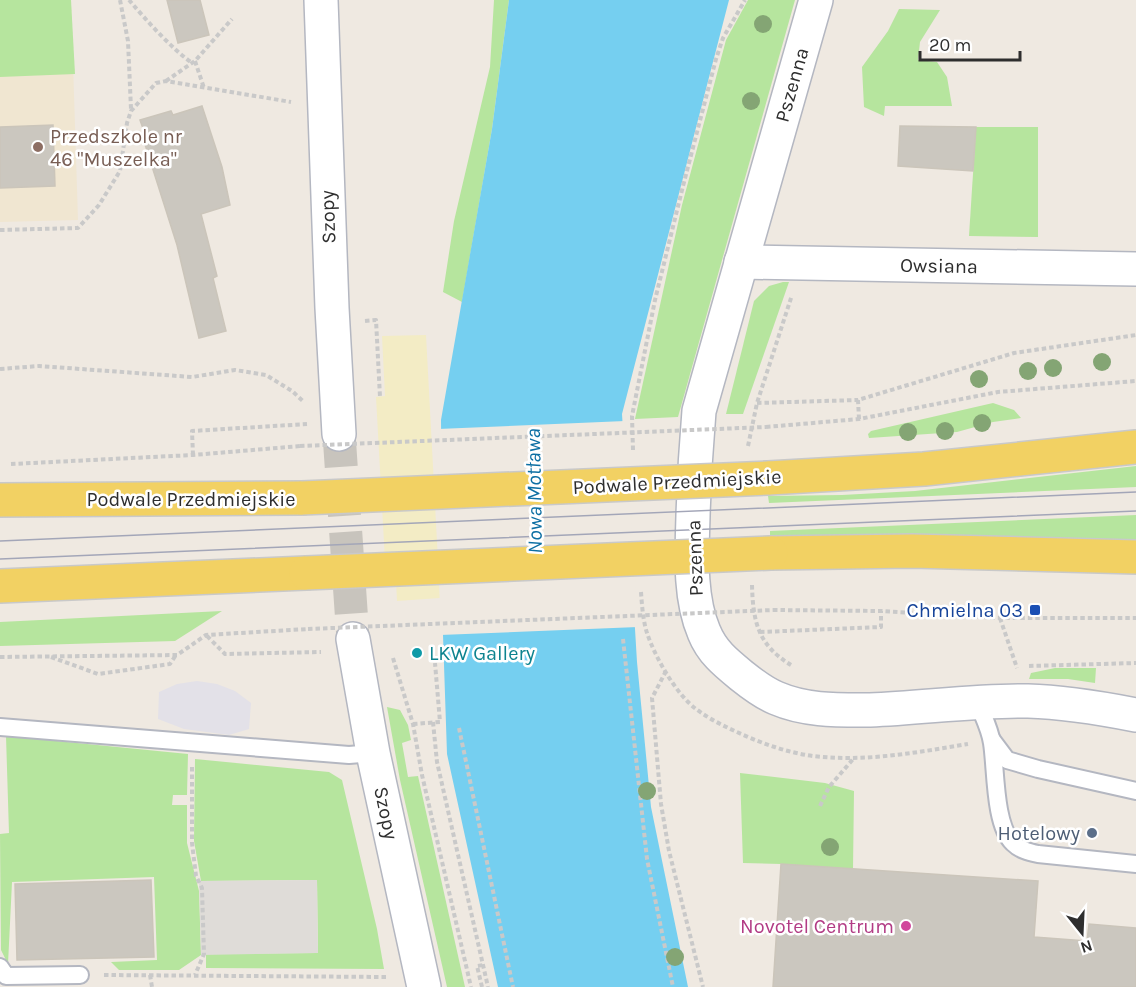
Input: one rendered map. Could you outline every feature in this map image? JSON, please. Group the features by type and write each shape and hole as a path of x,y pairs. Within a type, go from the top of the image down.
{"main road":[{"name":"Podwale Przedmiejskie","path":"0,500 302,498 768,478 924,469 1136,447"},
{"path":"0,586 771,553 912,551 1136,556"}],"street":[{"name":"Szopy","path":"321,0 332,308 326,429"},
{"name":"Pszenna","path":"816,0 699,411 695,453 694,587 697,609 704,631 713,650 751,682 775,698 808,708 846,710 916,708 1028,701 1091,706 1136,716"},
{"name":"Owsiana","path":"741,262 1136,269"},
{"name":"Szopy","path":"340,645 373,753 424,987"}],"lane":[{"path":"978,703 992,740 998,803 1002,823 1011,842 1023,850 1038,854 1136,864"},
{"path":"0,727 349,755 373,753"},
{"path":"992,740 1007,760 1136,791"},
{"path":"0,967 6,976 80,975"}],"path":[{"path":"0,230 78,228 99,205 120,171 131,111 128,41 120,0"},
{"path":"129,0 149,23 194,62 204,88"},
{"path":"633,451 632,416 655,300 683,186 716,59 723,38 745,0"},
{"path":"166,81 194,62 232,19"},
{"path":"131,111 156,83 166,81 292,102"},
{"path":"358,321 376,320 381,397"},
{"path":"757,403 858,400 1014,353 1136,335"},
{"path":"0,369 39,366 192,377 235,370 266,375 312,408"},
{"path":"0,464 193,455 300,446 766,427 859,419 998,392 1136,381"},
{"path":"858,400 859,419"},
{"path":"193,455 192,431 326,429"},
{"path":"641,588 642,611 647,634 666,671 694,708 723,726 789,752 822,758 883,757 963,745"},
{"path":"49,656 98,674 170,664 177,655 206,635 773,610 881,611 999,618 1136,618"},
{"path":"759,632 881,627 881,611"},
{"path":"999,618 1015,663"},
{"path":"206,635 225,654 340,645"},
{"path":"624,639 647,859 673,987"},
{"path":"390,649 413,724 422,775 471,987"},
{"path":"0,657 177,655"},
{"path":"413,724 440,722 435,663"},
{"path":"666,671 652,698 661,804 669,851 703,987"},
{"path":"433,722 437,762 488,987"},
{"path":"459,728 513,987"},
{"path":"192,742 192,843 196,876 202,888 204,954 194,976"},
{"path":"820,806 830,787 855,758"},
{"path":"482,987 477,966 483,965"},
{"path":"80,975 392,977"},
{"path":"150,975 152,987"}],"shaded area":[{"name":"Przedszkole nr 46 \"Muszelka\"","path":"0,0 71,0 78,220 0,222"},
{"path":"197,681 217,684 235,691 251,703 249,729 229,735 184,729 158,719 159,692 177,684"},
{"path":"317,880 318,953 201,955 199,881"}],"green space":[{"path":"0,0 71,0 75,74 0,77"},
{"path":"494,0 509,0 492,129 462,302 443,292 454,221 490,67"},
{"path":"748,0 795,0 678,417 635,419 682,205 726,40"},
{"path":"899,9 940,10 920,42 918,60 937,62 947,77 952,106 885,106 884,116 864,107 862,67 888,31"},
{"path":"976,127 1038,127 1038,237 969,236"},
{"path":"789,282 743,414 726,414 754,301 769,286"},
{"path":"993,403 1014,410 1021,418 993,422 957,432 869,438 868,434 871,431"},
{"path":"1136,466 1136,487 769,503 768,496 915,491"},
{"path":"1136,515 1136,541 876,535 770,538 770,531"},
{"path":"222,611 175,641 0,646 0,622"},
{"path":"1055,668 1096,668 1095,683 1068,679 1029,679 1031,673"},
{"path":"387,707 400,710 408,725 411,740 402,743 408,777 418,776 465,987 447,987 400,780"},
{"path":"6,736 188,754 187,795 173,795 172,805 187,805 187,843 199,891 201,955 179,970 119,970 111,962 157,960 154,877 12,882 8,964 1,950 0,834 9,833"},
{"path":"195,759 329,772 342,780 377,929 384,969 206,968 206,954 318,953 317,880 201,881 194,841"},
{"path":"740,773 825,783 854,791 853,869 743,863"}],"sand":[{"path":"426,335 440,598 397,601 395,560 385,561 376,397 385,396 382,336"}],"water":[{"name":"Nowa Motława","path":"509,0 729,0 622,414 637,662 651,807 688,987 498,987 447,754 443,635 441,420 492,129"}],"pier":[{"path":"625,421 638,627 440,635 438,429"}],"building":[{"path":"167,0 200,0 209,35 178,43"},
{"path":"202,106 222,167 230,205 201,214 217,276 213,278 226,331 199,338 177,245 142,135 145,134 140,120 171,111 173,115"},
{"path":"53,125 55,186 0,188 0,127"},
{"path":"900,126 976,127 973,171 898,166"},
{"name":"Novotel Centrum","path":"781,864 1038,881 1034,937 1087,941 1089,924 1136,928 1136,987 773,987"},
{"path":"151,880 154,957 17,960 15,884"}],"tunnel":[{"path":"339,434 353,639"}],"tram line":[{"path":"0,541 1136,492"},
{"path":"0,559 1136,511"}],"place":[{"name":"Przedszkole nr 46 \"Muszelka\"","path":"38,147"},
{"name":"Chmielna 03","path":"1035,610"},
{"name":"LKW Gallery","path":"417,653"},
{"name":"Hotelowy","path":"1092,833"},
{"name":"Novotel Centrum","path":"906,926"}]}
